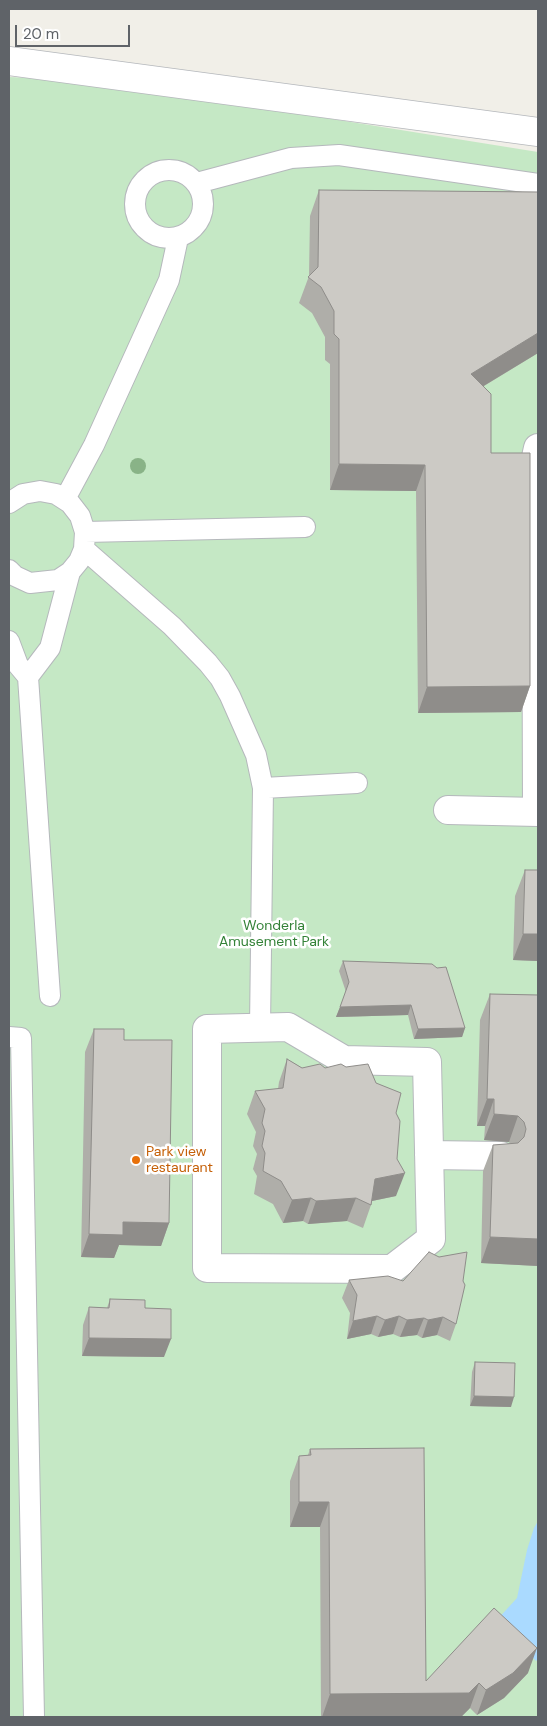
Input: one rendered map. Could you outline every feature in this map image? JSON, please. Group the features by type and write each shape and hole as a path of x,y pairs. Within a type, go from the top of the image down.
{"street":[{"path":"9,61 538,132"},
{"path":"448,810 538,812 536,456 538,448"},
{"path":"260,1027 288,1027 344,1060 427,1062 431,1239 392,1269 207,1268 206,1029 260,1027"},
{"path":"429,1155 501,1156"}],"lane":[{"path":"197,183 291,158 339,155 538,184"},
{"path":"174,170 197,183 202,196 203,209 198,222 190,232 178,238 158,236 142,226 135,213 134,200 139,187 148,176 160,171 174,170"},
{"path":"65,499 94,445 169,280 178,238"},
{"path":"11,574 30,583 58,580 70,572 79,562 84,540 80,516 65,499 56,494 40,491 14,498"},
{"path":"84,540 305,527"},
{"path":"84,540 172,626 220,678 256,755 262,788 260,1027"},
{"path":"28,677 50,648 70,572"},
{"path":"9,641 18,665 28,677 50,996"},
{"path":"262,788 357,783"},
{"path":"9,1037 21,1038 34,1717"}],"green space":[{"name":"Wonderla Amusement Park","path":"9,77 95,81 538,152 538,1717 9,1717"}],"water":[{"path":"538,1521 538,1659 536,1661 496,1621 517,1598 527,1550"}],"building":[{"path":"319,190 538,192 538,333 471,374 491,394 491,453 530,453 530,686 427,687 425,465 339,464 339,339 334,334 334,311 321,287 308,277 318,267"},
{"path":"525,870 538,870 538,934 523,934"},
{"path":"343,961 432,964 437,968 446,967 465,1028 418,1029 411,1005 340,1007 349,982"},
{"path":"490,994 538,995 538,1239 490,1237 493,1145 518,1143 524,1137 526,1129 524,1122 518,1116 494,1114 494,1099 487,1099"},
{"path":"94,1029 124,1029 124,1040 172,1040 169,1223 123,1222 123,1235 89,1234"},
{"path":"287,1059 302,1068 320,1064 325,1068 341,1064 346,1067 368,1064 376,1083 401,1093 396,1113 400,1121 397,1159 405,1173 375,1179 371,1205 356,1198 316,1201 311,1198 292,1200 281,1181 263,1171 265,1153 262,1146 265,1131 262,1123 265,1109 255,1091 283,1088"},
{"path":"429,1252 439,1257 467,1252 463,1281 465,1285 456,1324 443,1317 428,1320 424,1318 407,1320 399,1316 385,1320 377,1316 353,1321 357,1295 349,1280 388,1276 403,1281"},
{"path":"110,1299 145,1300 145,1308 171,1309 171,1339 89,1338 89,1307 109,1308"},
{"path":"475,1362 515,1363 514,1397 474,1396"},
{"path":"424,1448 426,1681 494,1608 537,1648 513,1673 486,1690 479,1683 469,1693 330,1694 329,1502 299,1502 299,1456 311,1455 310,1449"}],"place":[{"name":"Park view restaurant","path":"136,1160"}]}
